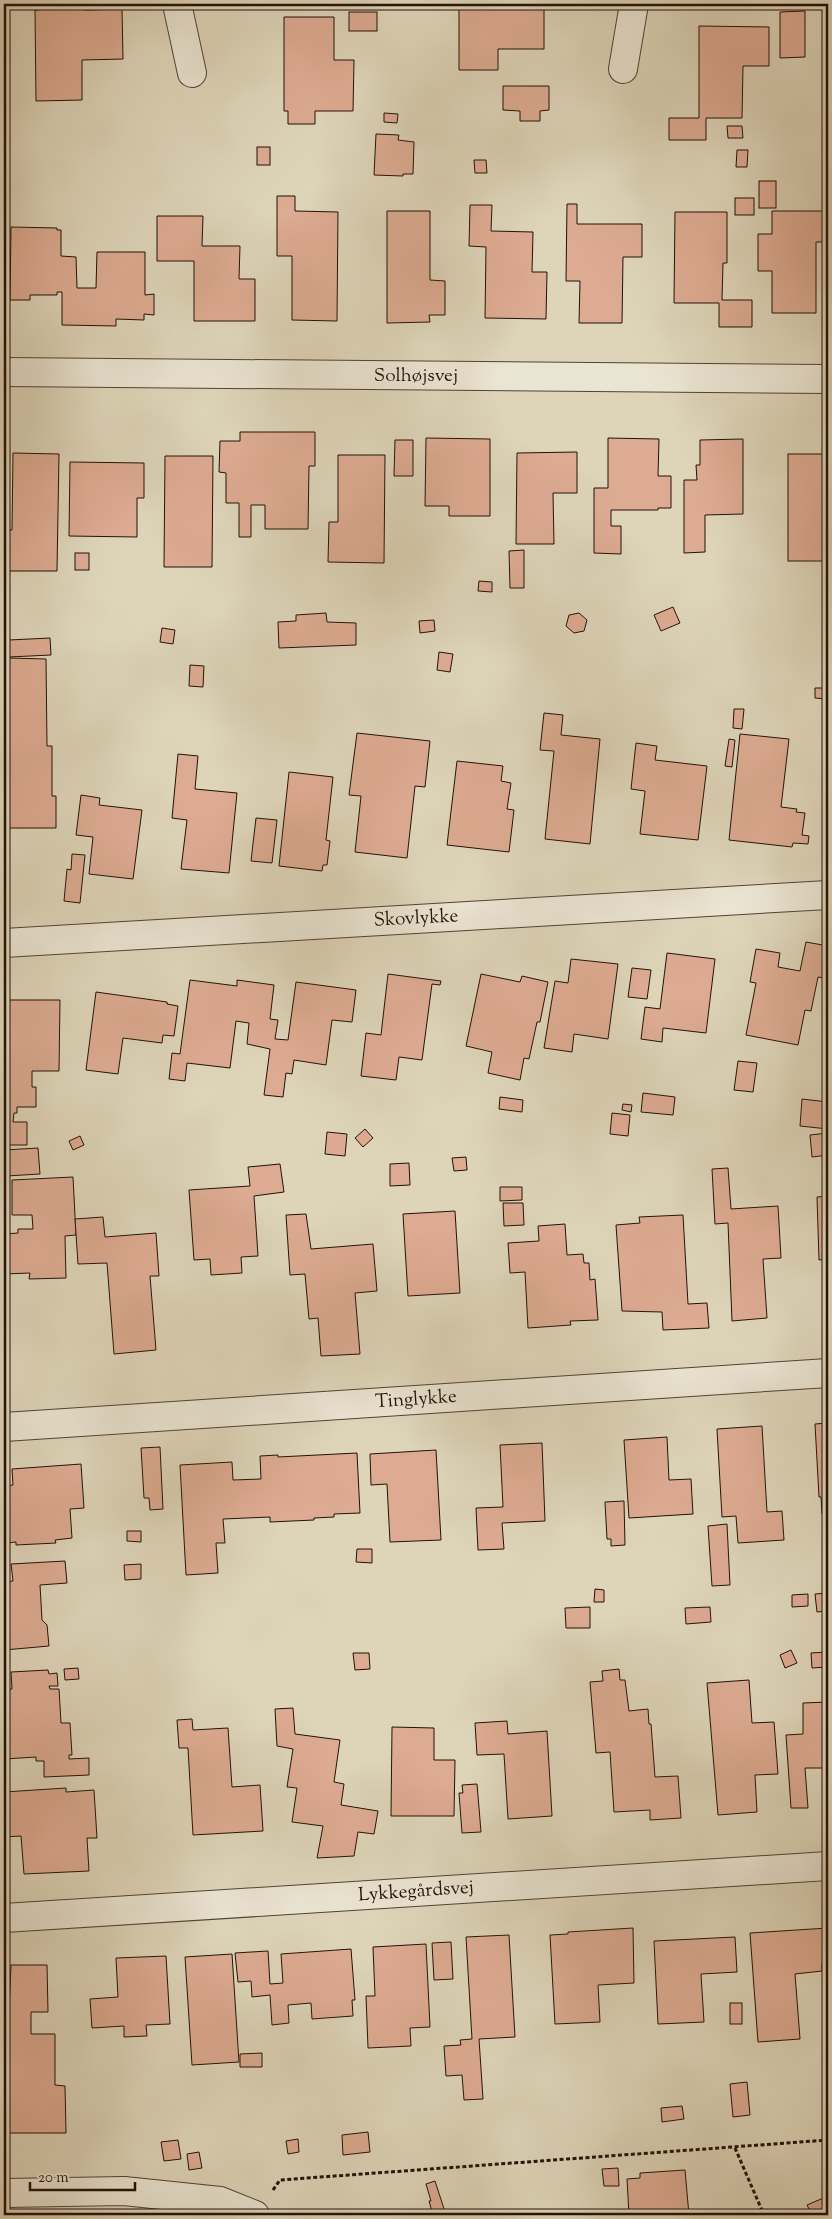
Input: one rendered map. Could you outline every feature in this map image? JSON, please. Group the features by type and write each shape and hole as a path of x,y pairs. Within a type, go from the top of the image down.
{"street":[{"path":"177,4 192,73"},
{"path":"623,69 634,4"},
{"name":"Solhøjsvej","path":"4,372 828,379"},
{"name":"Skovlykke","path":"4,943 828,895"},
{"name":"Tinglykke","path":"4,1427 828,1373"},
{"name":"Lykkegårdsvej","path":"4,1918 828,1866"},
{"path":"4,2193 124,2191 220,2201 255,2215"}],"path":[{"path":"280,2180 828,2140"},
{"path":"735,2148 764,2215"}],"building":[{"path":"39,4 85,4 85,10 122,9 123,59 82,60 82,100 36,101 35,10 39,10"},
{"path":"544,5 544,49 498,49 498,70 459,70 459,6"},
{"path":"805,11 805,57 780,58 780,12"},
{"path":"349,12 377,12 377,31 349,31"},
{"path":"284,17 334,17 334,60 354,60 353,111 315,111 315,124 288,124 288,111 284,111"},
{"path":"699,26 769,27 769,66 743,66 742,118 706,118 706,140 669,140 669,118 699,118"},
{"path":"503,86 549,86 549,110 540,111 540,121 520,121 520,111 503,110"},
{"path":"384,113 398,114 397,123 384,122"},
{"path":"727,126 742,126 743,138 728,138"},
{"path":"376,134 399,135 398,140 414,142 413,174 403,174 403,176 374,175"},
{"path":"257,147 270,147 270,165 257,165"},
{"path":"737,150 748,150 747,167 736,167"},
{"path":"474,160 486,160 487,173 475,173"},
{"path":"759,181 776,181 776,208 759,208"},
{"path":"277,196 295,196 295,211 338,212 337,321 292,320 292,256 277,256"},
{"path":"735,198 754,198 754,215 735,215"},
{"path":"567,204 577,204 577,224 642,224 642,257 623,257 622,323 579,323 580,281 566,281"},
{"path":"470,205 492,205 491,231 533,232 532,272 547,272 546,319 485,318 486,247 469,246"},
{"path":"387,211 430,211 430,280 445,281 445,315 429,315 430,322 387,323"},
{"path":"772,211 828,211 828,242 816,242 816,313 772,313 772,271 758,271 758,234 772,234"},
{"path":"675,212 727,212 727,263 723,263 722,300 752,300 752,327 719,327 719,303 674,303"},
{"path":"157,216 203,216 202,246 240,246 239,279 255,279 255,321 194,321 194,261 157,261"},
{"path":"11,227 57,228 57,230 61,230 61,256 76,257 77,288 96,288 97,252 145,252 145,295 154,294 154,315 144,314 144,320 116,319 116,326 62,325 62,292 57,292 57,295 30,295 30,300 10,300"},
{"path":"240,432 315,432 315,466 309,466 308,529 265,529 265,505 251,505 251,537 239,537 239,503 226,503 226,473 219,472 220,441 240,441"},
{"path":"426,438 490,439 490,516 449,516 449,506 425,506"},
{"path":"608,438 659,439 658,476 671,476 671,508 658,508 658,510 611,510 611,526 621,526 621,554 594,553 594,488 608,488"},
{"path":"743,439 743,514 705,515 705,552 684,553 684,480 697,480 696,465 700,465 700,440"},
{"path":"395,440 413,440 413,476 394,476"},
{"path":"577,452 577,493 553,493 554,544 516,544 517,453"},
{"path":"13,453 59,454 57,571 7,571 8,530 12,530"},
{"path":"788,454 828,454 828,561 788,561"},
{"path":"338,455 385,455 384,563 328,562 329,522 338,522"},
{"path":"165,456 213,456 212,567 164,567"},
{"path":"70,462 144,463 144,498 137,498 137,537 69,536"},
{"path":"524,550 524,588 510,588 509,551"},
{"path":"75,553 89,553 89,570 75,570"},
{"path":"479,581 492,582 492,592 478,591"},
{"path":"673,607 680,623 661,631 654,615"},
{"path":"326,613 327,622 356,623 356,645 279,648 278,622 296,621 296,615"},
{"path":"579,613 587,620 584,631 574,633 566,626 569,615"},
{"path":"434,620 435,631 420,633 419,621"},
{"path":"162,628 175,630 173,644 160,642"},
{"path":"50,638 51,655 9,657 9,640"},
{"path":"439,652 453,654 450,672 437,670"},
{"path":"9,658 46,659 47,746 52,746 52,796 56,796 56,828 4,828 4,745 8,745"},
{"path":"190,665 204,666 203,687 189,686"},
{"path":"815,688 826,688 826,699 815,698"},
{"path":"828,695 828,729 823,728"},
{"path":"734,709 744,709 742,729 733,728"},
{"path":"544,713 563,715 561,735 600,739 590,844 545,839 554,751 540,750"},
{"path":"357,733 430,741 425,787 415,786 407,858 355,852 361,796 349,795"},
{"path":"740,734 789,739 781,807 797,809 796,812 805,813 802,835 809,836 808,844 793,843 792,847 729,840"},
{"path":"729,739 735,740 732,767 725,766"},
{"path":"636,743 657,746 655,760 707,766 698,840 640,834 645,791 631,789"},
{"path":"178,754 198,756 195,789 237,793 229,873 181,869 187,820 172,818"},
{"path":"457,761 503,766 501,781 511,783 507,809 514,810 509,852 447,845"},
{"path":"289,772 333,777 326,840 330,841 327,865 323,865 322,871 279,866"},
{"path":"81,795 100,798 99,805 142,810 133,879 89,874 93,837 76,835"},
{"path":"828,806 828,834 825,834"},
{"path":"256,818 277,820 272,863 251,861"},
{"path":"72,854 85,855 80,903 64,901 67,869 71,870"},
{"path":"806,942 828,946 828,955 824,978 818,977 811,1011 805,1010 798,1045 746,1035 756,983 750,982 756,949 780,953 778,967 800,971"},
{"path":"667,953 715,959 706,1033 663,1028 662,1042 641,1039 645,1007 660,1009"},
{"path":"571,959 618,964 608,1039 574,1034 572,1052 544,1048 555,981 568,983"},
{"path":"632,968 651,970 647,999 628,997"},
{"path":"388,974 441,981 440,985 432,984 422,1060 399,1057 396,1080 361,1076 366,1033 381,1035"},
{"path":"481,974 520,982 522,976 548,982 540,1022 537,1022 529,1059 524,1058 520,1080 488,1073 492,1052 466,1046"},
{"path":"190,980 237,986 237,980 274,985 270,1019 278,1020 275,1039 288,1040 296,982 356,990 352,1022 332,1020 326,1065 294,1060 292,1074 286,1073 283,1097 264,1095 270,1049 247,1044 249,1023 236,1021 230,1068 187,1063 185,1081 169,1079 172,1053 180,1054"},
{"path":"96,992 167,1002 167,1004 178,1006 174,1036 163,1035 162,1043 123,1038 118,1074 86,1070"},
{"path":"4,1000 60,1000 59,1071 32,1071 32,1087 36,1087 36,1107 17,1107 17,1113 14,1113 13,1122 27,1122 27,1145 4,1145"},
{"path":"738,1061 757,1063 753,1092 734,1090"},
{"path":"643,1093 675,1097 673,1115 641,1112"},
{"path":"500,1097 523,1100 522,1112 499,1109"},
{"path":"802,1099 828,1102 828,1129 800,1126"},
{"path":"623,1104 632,1105 631,1112 622,1110"},
{"path":"612,1113 630,1115 628,1136 610,1134"},
{"path":"365,1129 373,1138 363,1147 355,1138"},
{"path":"327,1132 347,1134 345,1156 325,1154"},
{"path":"828,1133 828,1155 812,1157 810,1135"},
{"path":"80,1136 84,1145 73,1150 69,1141"},
{"path":"38,1148 40,1174 6,1176 4,1150"},
{"path":"466,1157 467,1170 454,1171 452,1158"},
{"path":"409,1163 410,1185 390,1186 390,1164"},
{"path":"280,1164 284,1192 254,1196 258,1256 241,1257 242,1273 211,1275 210,1259 194,1260 189,1190 250,1186 248,1167"},
{"path":"728,1168 731,1209 778,1206 781,1258 763,1259 767,1318 732,1321 728,1223 715,1224 712,1169"},
{"path":"73,1177 76,1235 65,1236 66,1278 29,1279 30,1273 4,1274 4,1234 18,1233 18,1229 33,1229 32,1215 12,1215 12,1180"},
{"path":"500,1187 522,1187 522,1200 500,1201"},
{"path":"828,1196 828,1259 819,1260 817,1197"},
{"path":"503,1203 523,1203 524,1225 504,1226"},
{"path":"455,1211 460,1293 408,1296 403,1214"},
{"path":"306,1214 311,1249 373,1244 377,1291 355,1293 360,1354 321,1356 318,1318 309,1319 305,1274 290,1275 286,1215"},
{"path":"683,1215 688,1304 707,1303 709,1328 663,1330 662,1312 622,1311 616,1225 640,1223 639,1217"},
{"path":"103,1217 105,1237 156,1233 159,1276 150,1276 156,1350 114,1354 107,1263 78,1264 75,1219"},
{"path":"565,1224 567,1255 583,1254 584,1263 589,1263 590,1280 595,1279 598,1320 570,1321 571,1325 528,1328 525,1272 510,1273 508,1243 539,1241 538,1226"},
{"path":"828,1423 828,1514 822,1514 821,1497 819,1497 815,1424"},
{"path":"762,1426 767,1512 782,1511 784,1540 738,1543 736,1516 722,1517 717,1429"},
{"path":"667,1437 669,1480 691,1479 693,1514 629,1518 624,1440"},
{"path":"542,1443 545,1521 502,1523 504,1549 478,1550 476,1508 503,1507 500,1445"},
{"path":"160,1447 163,1509 150,1510 149,1498 144,1498 141,1448"},
{"path":"436,1450 441,1540 390,1542 387,1484 371,1485 370,1454"},
{"path":"357,1453 360,1513 334,1514 334,1517 314,1518 314,1520 270,1522 270,1517 223,1519 225,1543 216,1543 218,1573 186,1575 180,1465 232,1462 233,1480 261,1479 260,1456 278,1455 278,1457"},
{"path":"81,1464 84,1508 70,1509 72,1538 55,1540 56,1543 16,1545 16,1542 7,1543 6,1529 4,1529 4,1486 13,1485 12,1469"},
{"path":"624,1501 625,1545 611,1546 611,1539 607,1539 605,1502"},
{"path":"727,1524 730,1585 712,1586 708,1526"},
{"path":"127,1531 141,1531 141,1542 127,1541"},
{"path":"357,1549 372,1549 372,1563 356,1562"},
{"path":"65,1561 67,1583 40,1585 42,1620 47,1625 49,1646 4,1650 4,1582 13,1581 11,1564"},
{"path":"141,1564 141,1579 125,1580 124,1565"},
{"path":"595,1589 604,1590 604,1602 594,1602"},
{"path":"828,1593 828,1611 817,1612 815,1594"},
{"path":"808,1594 808,1606 792,1607 792,1595"},
{"path":"590,1607 590,1628 566,1628 565,1608"},
{"path":"710,1607 711,1622 686,1624 685,1608"},
{"path":"791,1650 797,1663 785,1668 780,1655"},
{"path":"827,1652 828,1667 812,1668 811,1653"},
{"path":"353,1653 369,1653 370,1669 355,1670"},
{"path":"78,1668 79,1679 65,1680 64,1669"},
{"path":"619,1669 620,1680 625,1680 629,1711 648,1709 655,1777 678,1776 681,1818 650,1820 650,1810 614,1812 610,1752 596,1753 590,1682 603,1681 602,1671"},
{"path":"48,1670 49,1674 57,1673 58,1686 49,1686 50,1689 59,1689 61,1723 70,1723 72,1755 69,1755 69,1759 89,1758 89,1775 44,1777 44,1761 36,1761 36,1757 4,1759 4,1690 12,1689 11,1672"},
{"path":"749,1680 752,1723 774,1722 778,1774 755,1775 757,1812 718,1815 707,1683"},
{"path":"828,1702 828,1810 824,1810 823,1768 805,1768 808,1808 791,1808 786,1735 803,1734 803,1703"},
{"path":"293,1708 295,1734 340,1740 334,1782 344,1784 341,1805 378,1811 374,1834 358,1832 354,1856 317,1858 323,1826 292,1822 297,1788 287,1787 293,1749 277,1746 275,1709"},
{"path":"192,1719 193,1730 228,1728 232,1787 260,1785 263,1831 193,1835 188,1748 179,1748 177,1720"},
{"path":"507,1721 508,1734 547,1731 552,1816 508,1819 504,1754 477,1755 475,1723"},
{"path":"392,1727 434,1728 434,1760 455,1760 454,1816 391,1816"},
{"path":"477,1784 481,1832 462,1833 459,1793 463,1793 462,1785"},
{"path":"66,1788 66,1792 94,1790 97,1838 87,1838 89,1871 24,1874 21,1836 4,1837 4,1792"},
{"path":"633,1928 634,1983 598,1985 600,2022 555,2024 550,1935"},
{"path":"828,1928 828,1963 822,1963 822,1971 795,1974 800,2039 758,2042 750,1933"},
{"path":"509,1935 515,2037 479,2039 483,2099 464,2100 462,2075 446,2076 444,2046 461,2045 460,2040 472,2039 466,1937"},
{"path":"735,1937 737,1972 701,1974 704,2022 658,2024 654,1941"},
{"path":"451,1942 453,1979 434,1980 432,1943"},
{"path":"426,1944 430,2027 410,2028 411,2046 368,2048 366,1996 375,1996 373,1947"},
{"path":"351,1949 355,2000 352,2000 353,2016 312,2019 311,2003 288,2005 289,2023 272,2025 270,1995 252,1997 251,1981 238,1982 235,1953 268,1951 270,1984 283,1983 281,1954"},
{"path":"232,1954 239,2062 192,2065 185,1957"},
{"path":"166,1956 170,2024 146,2025 147,2036 124,2037 124,2026 92,2028 90,1999 118,1997 116,1958"},
{"path":"11,1965 47,1965 48,2012 31,2012 31,2034 55,2034 55,2085 65,2086 66,2133 9,2133 8,2034"},
{"path":"730,2003 742,2003 742,2024 730,2024"},
{"path":"262,2053 262,2067 240,2067 240,2054"},
{"path":"747,2082 750,2115 733,2117 730,2084"},
{"path":"682,2106 684,2119 662,2122 661,2108"},
{"path":"368,2132 370,2152 343,2155 342,2135"},
{"path":"298,2139 299,2152 288,2154 286,2141"},
{"path":"178,2140 181,2159 164,2161 161,2142"},
{"path":"199,2152 202,2168 189,2170 187,2154"},
{"path":"618,2168 619,2186 604,2186 602,2169"},
{"path":"685,2170 689,2215 629,2215 627,2179 640,2178 640,2173"},
{"path":"435,2181 446,2215 433,2215 426,2184"},
{"path":"828,2196 828,2215 812,2215 807,2205"}]}
